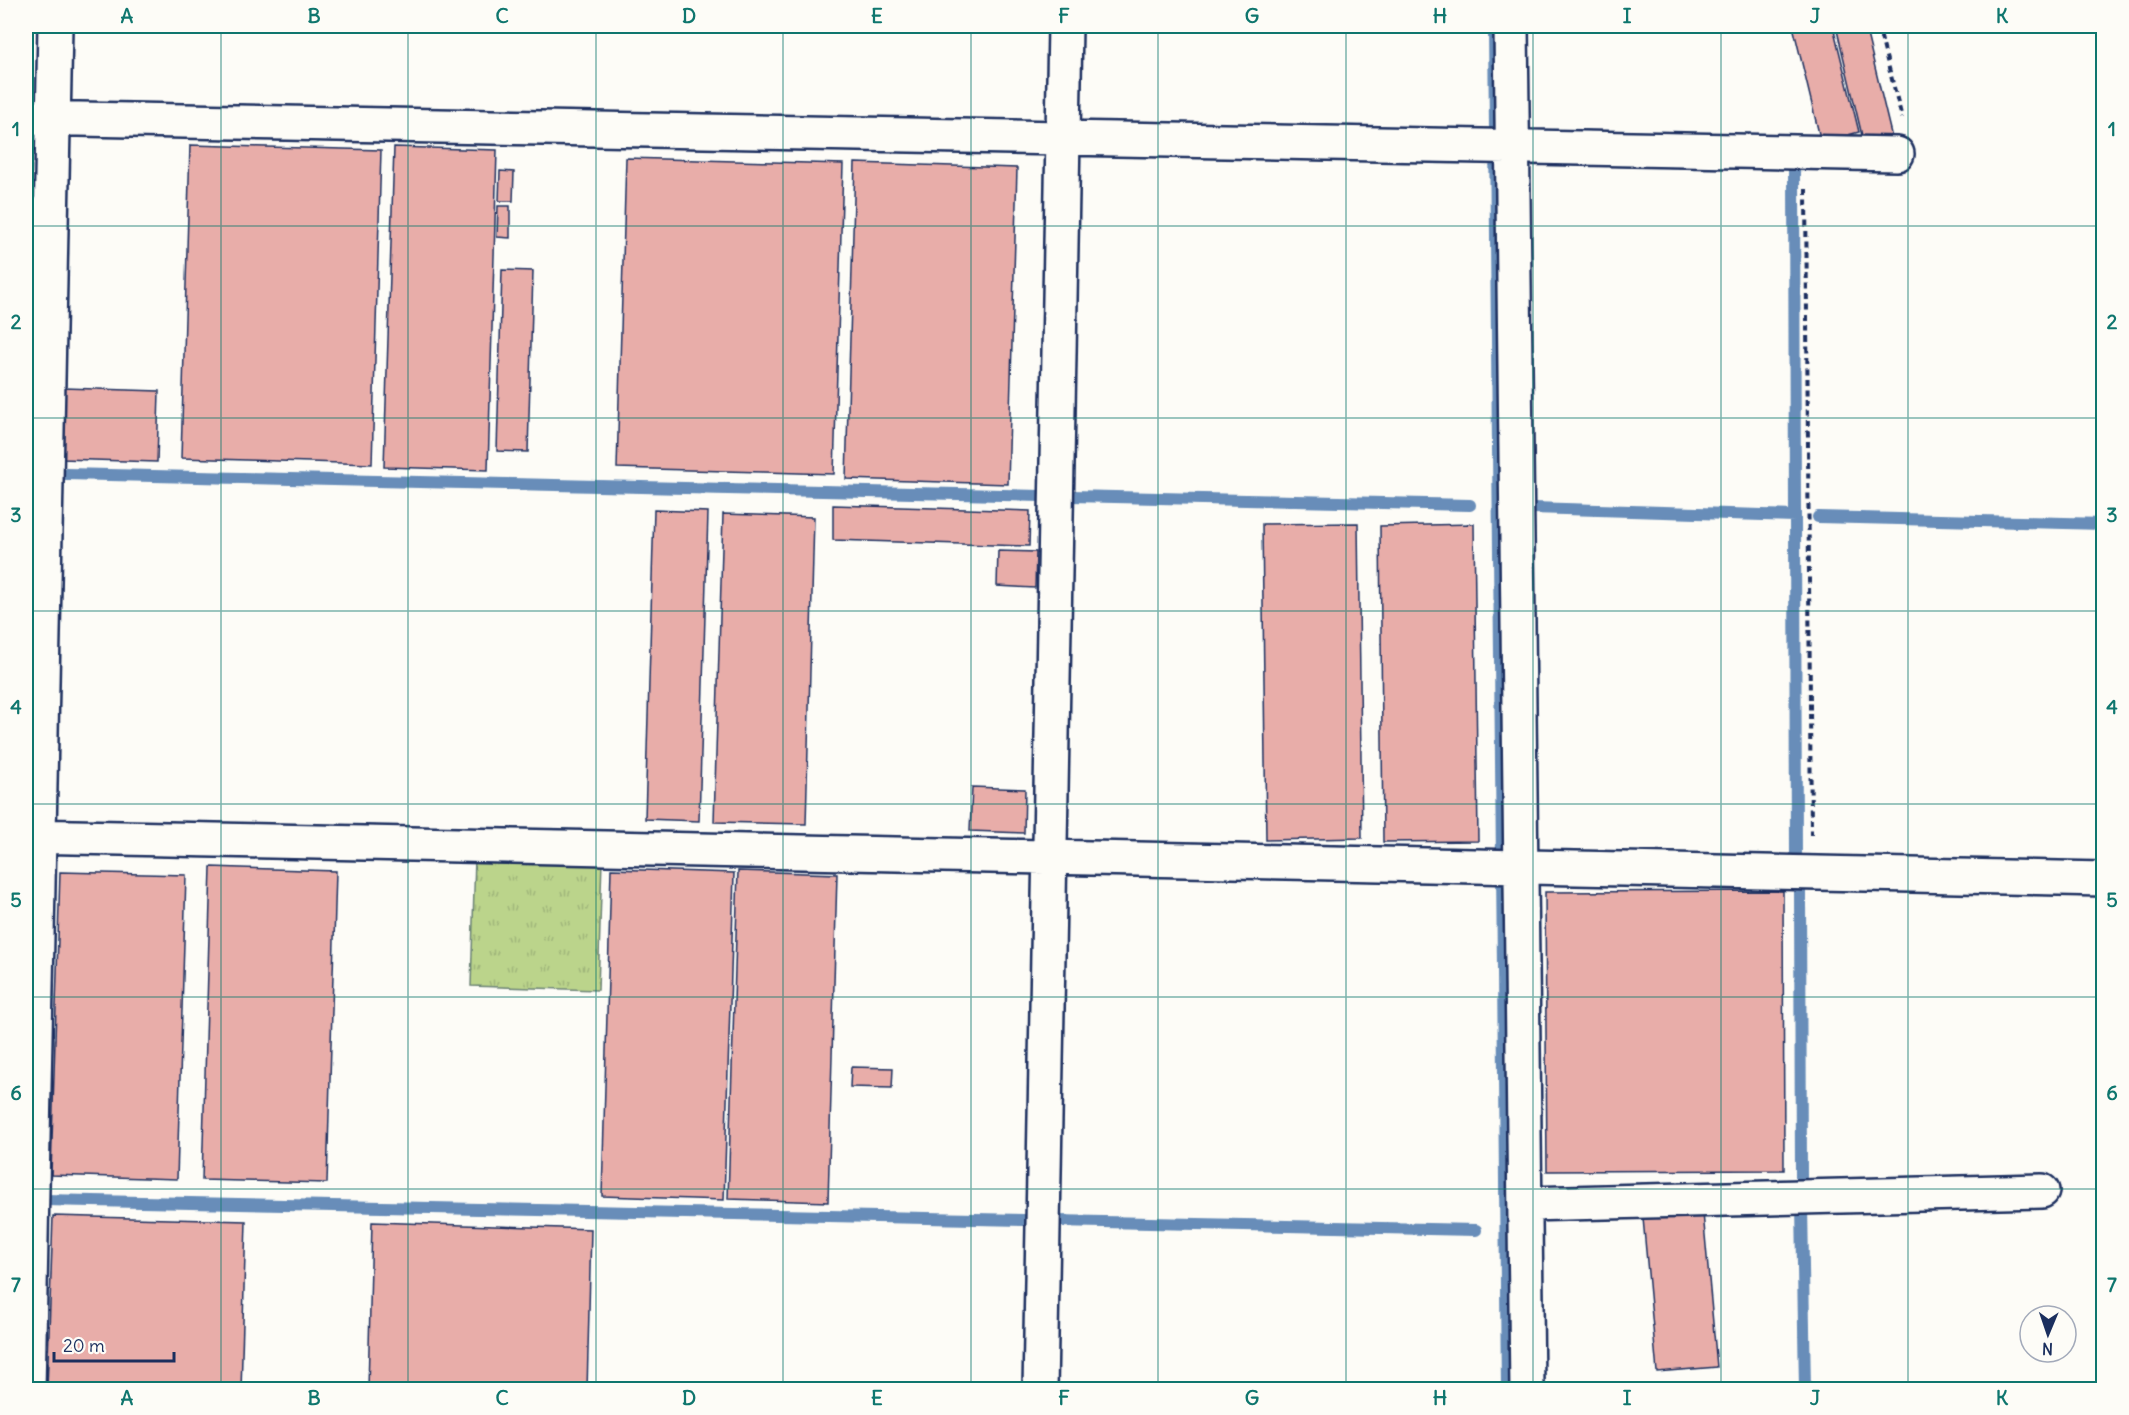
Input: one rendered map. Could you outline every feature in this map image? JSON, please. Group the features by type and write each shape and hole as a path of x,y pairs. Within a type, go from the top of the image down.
{"street":[{"path":"28,1389 40,118 55,26"},
{"path":"1040,1389 1065,26"},
{"path":"1511,26 1500,146 1508,868 1526,1204 1527,1389"},
{"path":"40,118 1897,154"},
{"path":"32,836 2103,879"},
{"path":"1526,1204 2042,1191"}],"path":[{"path":"1878,26 1908,141 1897,154"},
{"path":"1806,152 1812,873"}],"green space":[{"path":"475,858 602,860 598,990 471,986"}],"building":[{"path":"1793,26 1833,26 1859,132 1821,142"},
{"path":"1836,26 1865,26 1892,138 1864,144"},
{"path":"26,145 32,145 26,388"},
{"path":"190,145 381,150 372,464 181,458"},
{"path":"394,147 497,150 488,470 384,467"},
{"path":"626,158 843,164 834,474 617,468"},
{"path":"855,163 1017,168 1008,484 846,479"},
{"path":"500,171 514,172 513,201 499,201"},
{"path":"498,206 510,206 510,238 497,237"},
{"path":"502,270 533,271 528,452 497,451"},
{"path":"64,388 159,391 157,462 62,459"},
{"path":"833,505 1030,511 1029,546 833,540"},
{"path":"654,510 708,512 699,821 645,819"},
{"path":"723,514 814,517 806,824 714,822"},
{"path":"1358,523 1362,838 1266,840 1262,524"},
{"path":"1474,524 1478,841 1383,842 1380,526"},
{"path":"998,551 1036,552 1035,588 997,586"},
{"path":"26,583 27,583 26,635"},
{"path":"972,787 1025,789 1024,833 970,831"},
{"path":"211,867 336,871 327,1183 202,1180"},
{"path":"611,869 734,873 724,1200 602,1196"},
{"path":"738,871 837,874 828,1202 728,1199"},
{"path":"60,872 186,875 177,1179 51,1175"},
{"path":"1783,891 1784,1170 1547,1171 1545,892"},
{"path":"851,1067 893,1068 892,1088 850,1087"},
{"path":"1703,1213 1717,1367 1657,1372 1643,1218"},
{"path":"53,1216 246,1221 241,1390 47,1390"},
{"path":"372,1222 591,1229 587,1390 368,1390"}],"waterway":[{"path":"1494,26 1507,1390"},
{"path":"1794,165 1796,861"},
{"path":"66,474 1042,496"},
{"path":"1071,496 1470,505"},
{"path":"1532,508 1795,516"},
{"path":"1818,517 2104,524"},
{"path":"1800,889 1801,1177"},
{"path":"44,1200 1024,1220"},
{"path":"1802,1204 1805,1390"},
{"path":"1056,1221 1476,1230"}]}
